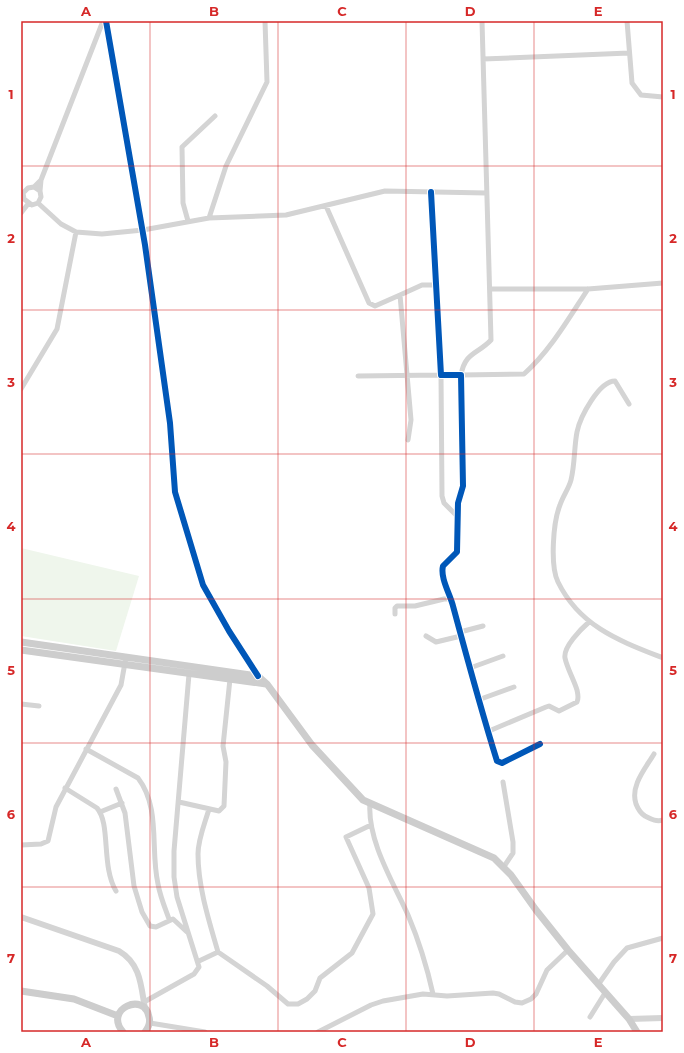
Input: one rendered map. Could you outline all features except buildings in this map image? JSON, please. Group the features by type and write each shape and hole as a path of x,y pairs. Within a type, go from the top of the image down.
{"main road":[{"path":"267,684 23,651 24,642 258,676 267,684 312,745 363,800 494,858 568,950 629,1019 637,1032"},
{"path":"75,658 76,650"},
{"path":"21,991 74,999 118,1016"},
{"path":"123,1032 118,1024 118,1016 122,1009 128,1005 144,1005 149,1016 150,1023 145,1032"}],"street":[{"path":"38,203 41,197 41,180 103,21"},
{"path":"106,21 143,230 170,423 175,492 203,585 229,631 258,676"},
{"path":"209,218 226,166 264,92 267,82 265,21"},
{"path":"482,21 486,193 492,340 484,348 472,354 464,362 461,375 463,486 458,503 457,552 443,566 442,570 461,634 478,700 499,763 502,763 540,744"},
{"path":"627,21 632,83 641,95 663,97"},
{"path":"483,59 629,54"},
{"path":"188,221 183,203 182,147 216,116"},
{"path":"34,187 41,180"},
{"path":"40,191 34,187 23,188 22,201 28,204 38,203 61,224 76,232 102,234 143,230 209,218 286,215 385,191 486,193"},
{"path":"431,192 441,375 442,496 444,503 457,516"},
{"path":"21,213 28,204"},
{"path":"326,206 369,304 375,306 422,285 437,285"},
{"path":"21,389 57,329 76,232"},
{"path":"490,289 588,289 663,283"},
{"path":"358,376 524,374 535,364 554,339 588,289"},
{"path":"400,295 411,420 408,440"},
{"path":"629,404 615,381 610,381 601,388 588,407 577,431 571,481 556,516 554,558 557,581 571,604 589,622 630,645 663,658"},
{"path":"395,614 394,610 397,606 415,606 444,599 451,599"},
{"path":"489,731 549,706 559,711 577,702 579,699 565,657 566,650 579,631 589,622"},
{"path":"426,636 436,642 483,626"},
{"path":"470,668 503,656"},
{"path":"21,844 41,844 48,841 56,807 86,748 121,685 126,657"},
{"path":"21,916 119,951 127,956 138,970 144,1005 194,974 199,967 199,961 188,933 177,897 174,877 174,851 189,674"},
{"path":"179,802 219,810 224,806 226,762 223,746 230,679"},
{"path":"478,700 514,687"},
{"path":"21,704 39,706"},
{"path":"86,748 138,778 144,785 153,819 158,884 169,919"},
{"path":"654,754 638,781 634,792 635,801 641,814 656,821 663,820"},
{"path":"503,782 513,842 512,853 503,868"},
{"path":"65,788 97,808 100,812 104,827 108,872 116,891"},
{"path":"116,789 122,802 131,873 142,912 150,926 156,926 169,919 175,920 188,933"},
{"path":"100,812 122,802"},
{"path":"370,803 371,825 386,869 423,953 433,994"},
{"path":"209,809 198,852 200,876 207,911 218,952 267,986 288,1004 298,1004 307,999 315,991 320,978 352,953 373,914 369,888 346,837 371,825"},
{"path":"598,985 614,962 627,948 663,938"},
{"path":"318,1032 371,1005 396,998 433,994 447,996 500,994 515,1002 522,1002 531,999 536,994 547,970 568,950"},
{"path":"199,961 218,952"},
{"path":"590,1017 605,993"},
{"path":"629,1019 663,1018"},
{"path":"150,1023 205,1032"}],"shaded area":[{"path":"21,548 139,576 116,651 21,636"}],"cycle path":[{"path":"106,21 145,245 170,423 175,492 203,585 229,631 258,676"},
{"path":"431,192 441,375 461,375 463,486 458,503 457,552 443,566 442,571 497,761 502,763 540,744"}]}
